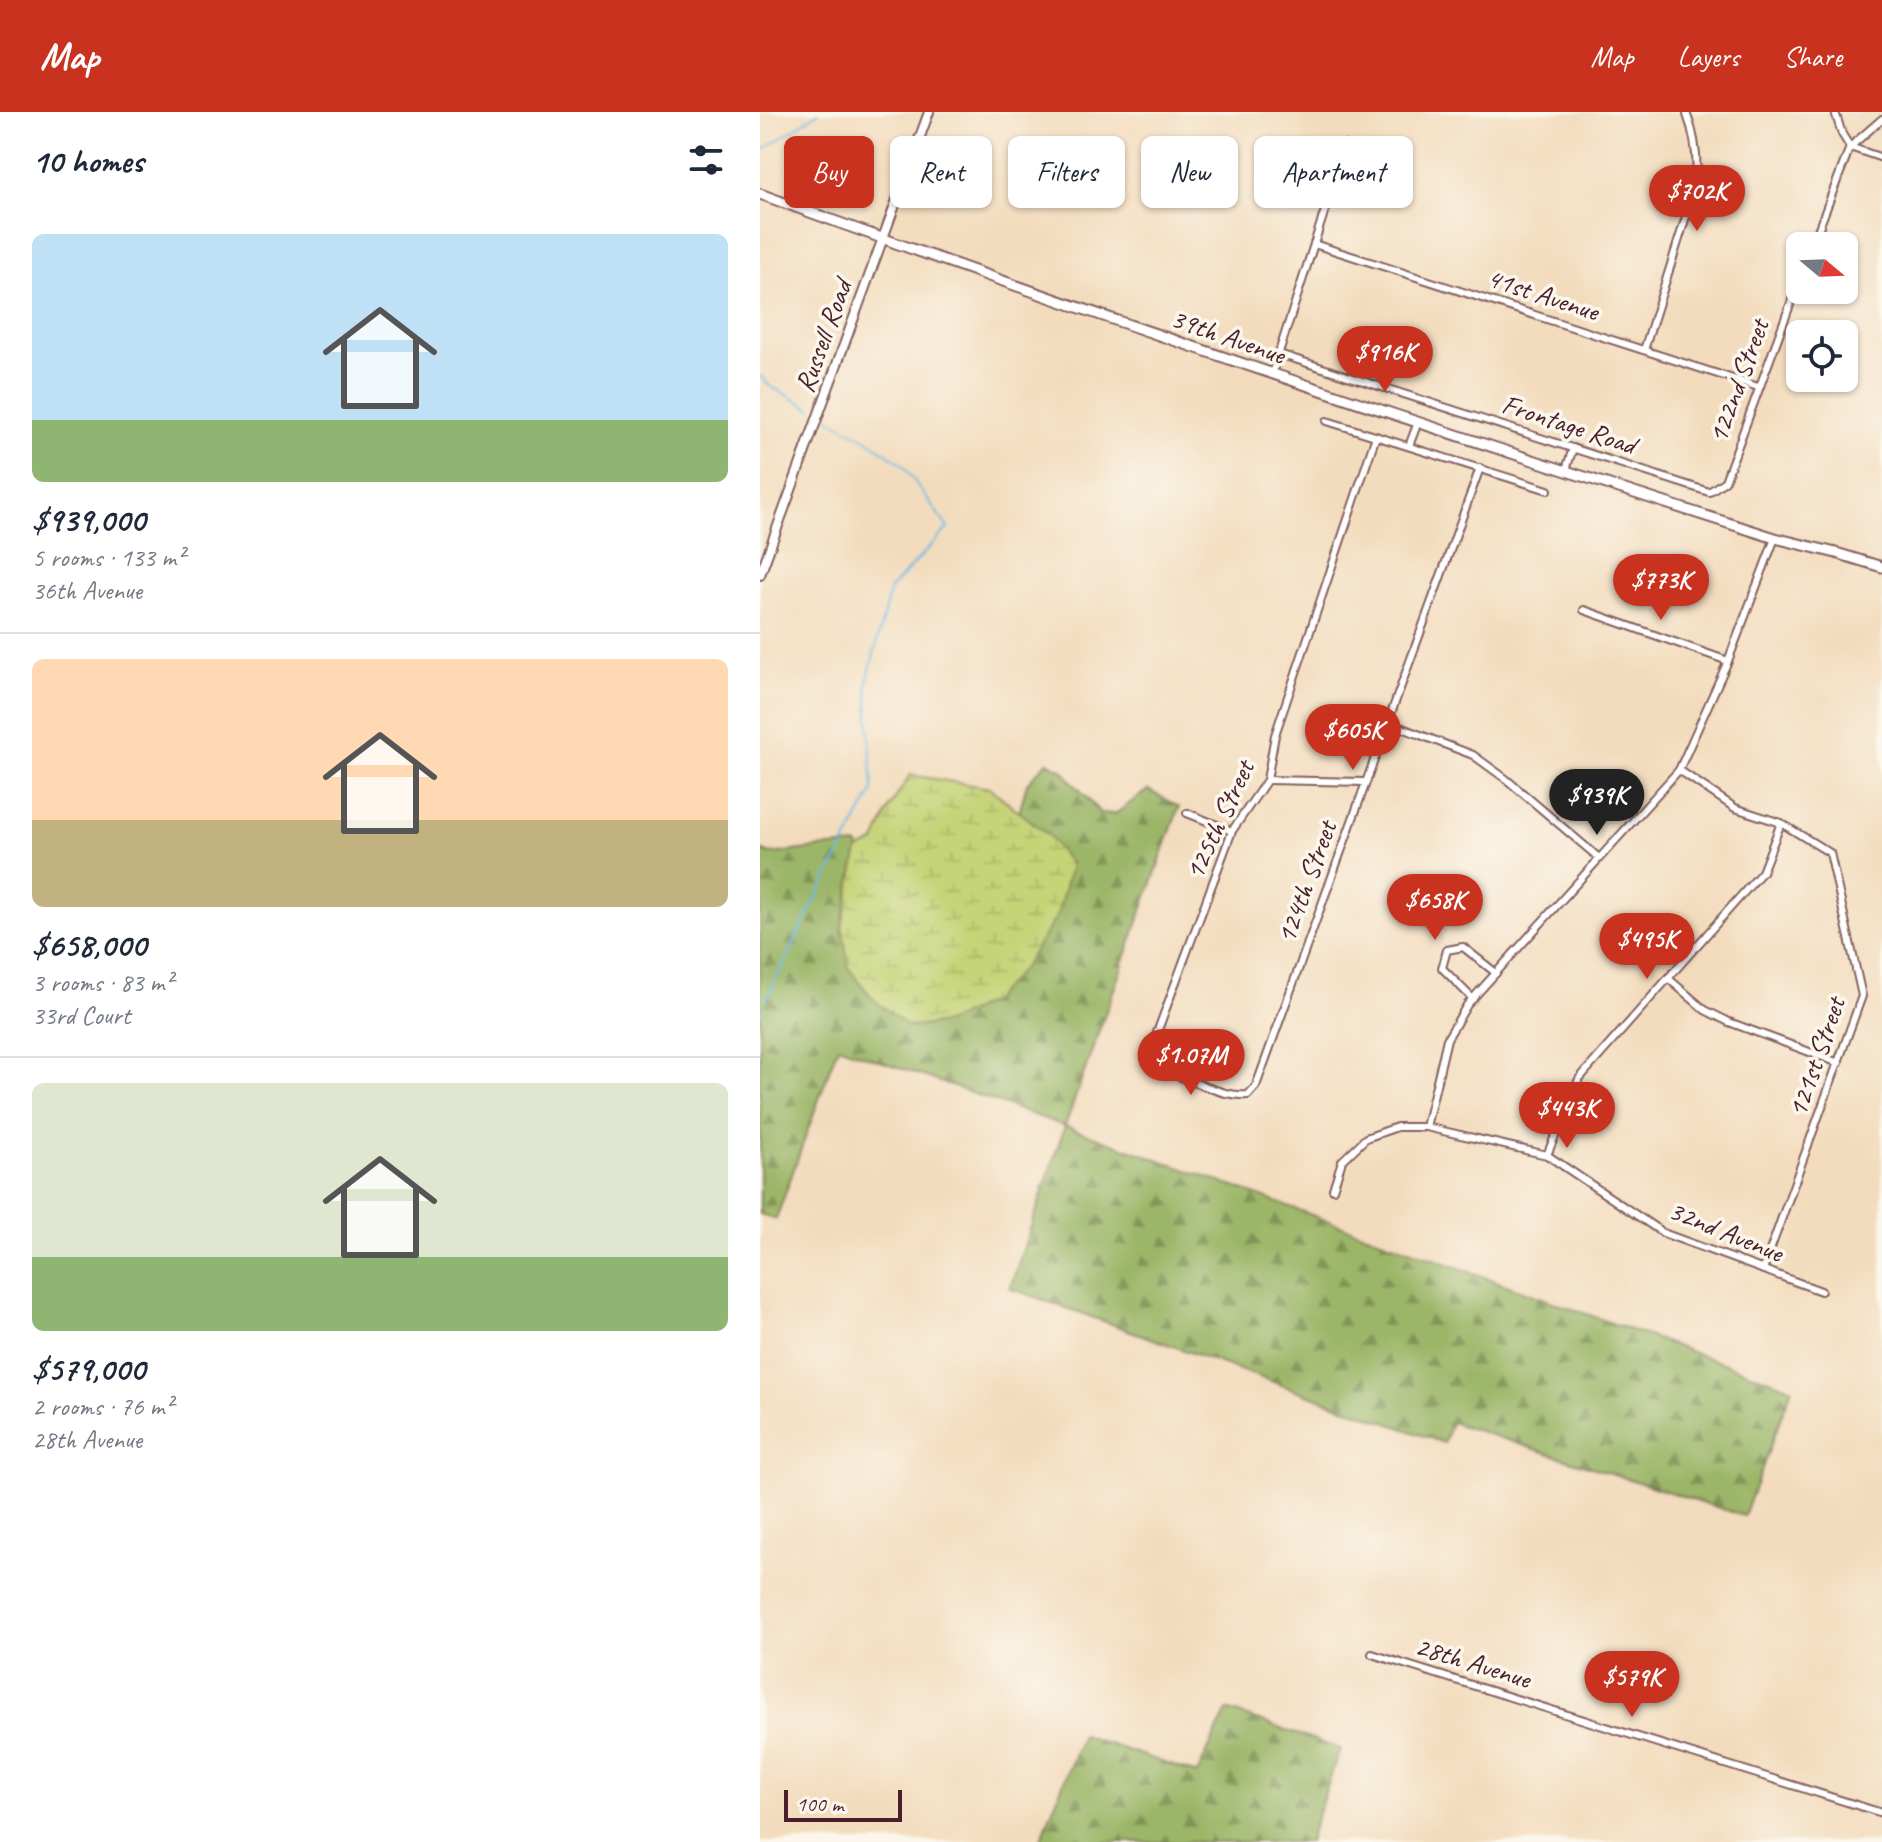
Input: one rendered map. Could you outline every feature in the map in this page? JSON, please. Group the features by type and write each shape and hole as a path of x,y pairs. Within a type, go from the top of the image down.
{"main road":[{"name":"39th Avenue","path":"760,194 1272,374 1775,538 1882,567"}],"street":[{"name":"Russell Road","path":"760,575 929,112"},
{"path":"1835,112 1850,147 1882,158"},
{"path":"1644,350 1696,185 1694,133 1687,115"},
{"path":"1817,232 1850,147 1882,119"},
{"path":"1272,374 1326,208"},
{"name":"41st Avenue","path":"1314,244 1758,387"},
{"name":"122nd Street","path":"1709,492 1725,481 1790,304"},
{"name":"Frontage Road","path":"1279,354 1709,492"},
{"path":"1327,421 1548,490"},
{"path":"1409,446 1418,422"},
{"name":"125th Street","path":"1155,1038 1232,831 1267,780 1275,735 1376,436"},
{"path":"1566,470 1573,448"},
{"name":"124th Street","path":"1155,1038 1163,1064 1177,1077 1234,1096 1248,1095 1256,1086 1480,468"},
{"path":"1426,1127 1447,1039 1473,999 1679,770 1728,661 1775,538"},
{"path":"1584,610 1728,661"},
{"path":"1389,723 1473,755 1599,858"},
{"path":"1547,1155 1579,1079 1762,872 1781,823 1735,808 1679,770"},
{"path":"1267,780 1365,782"},
{"path":"1187,813 1232,831"},
{"name":"121st Street","path":"1763,1270 1862,996 1830,853 1781,823"},
{"path":"1473,999 1442,968 1447,950 1463,947 1496,973"},
{"path":"1669,979 1705,1010 1729,1022 1839,1063"},
{"name":"32nd Avenue","path":"1333,1189 1342,1161 1366,1138 1397,1127 1426,1127 1547,1155 1663,1233 1821,1291"},
{"name":"28th Avenue","path":"1372,1654 1882,1813"}],"green space":[{"path":"1047,762 1061,769 1100,813 1115,814 1148,790 1179,807 1065,1126 838,1046 776,1219 760,1214 760,850 771,854 859,845 842,926 1048,835 1019,813 1027,783"},
{"path":"910,775 990,788 1048,835 1071,865 1057,916 1023,968 992,1001 946,1023 909,1027 874,1000 849,969 842,926 858,850 875,842 890,807"},
{"path":"1065,1126 1792,1388 1744,1516 1451,1422 1444,1443 1010,1288"},
{"path":"1227,1710 1340,1749 1308,1842 1040,1842 1082,1735 1197,1774"}],"waterway":[{"path":"760,152 819,112"},
{"path":"760,376 770,386 812,409"},
{"path":"766,1000 873,791 867,682 890,589 948,528 902,464 825,416"},
{"path":"760,1014 762,1010"}]}
